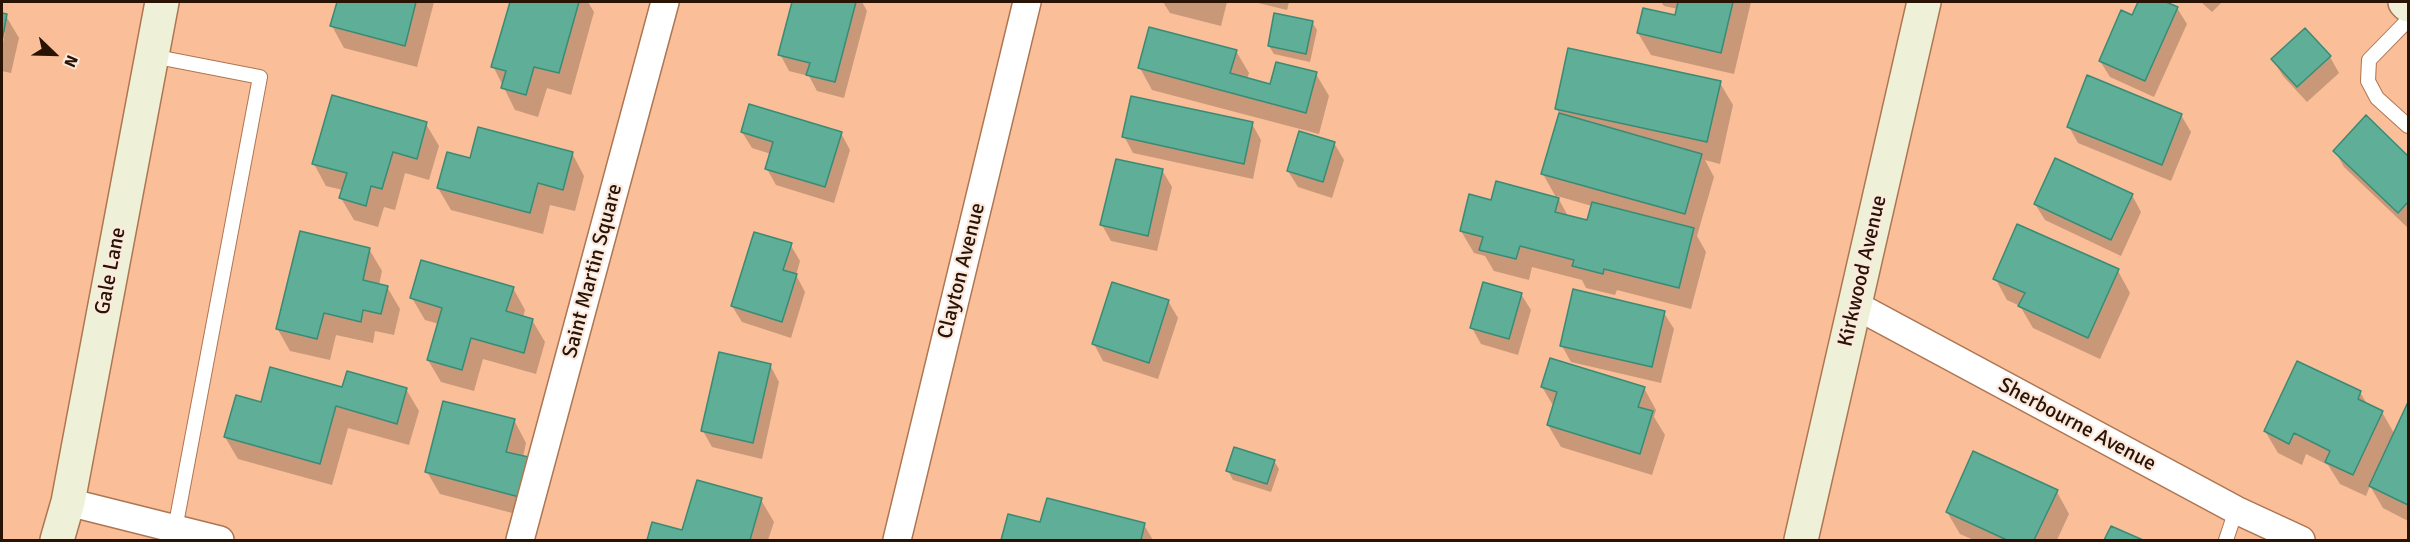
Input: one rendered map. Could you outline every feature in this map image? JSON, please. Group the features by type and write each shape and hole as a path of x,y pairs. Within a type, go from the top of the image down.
{"street":[{"name":"Gale Lane","path":"57,540 68,502 162,2"},
{"name":"Saint Martin Square","path":"520,540 665,2"},
{"name":"Clayton Avenue","path":"897,540 1027,2"},
{"name":"Kirkwood Avenue","path":"1801,540 1924,2"},
{"path":"2405,2 2409,5"},
{"name":"Sherbourne Avenue","path":"1855,305 2236,510 2301,540"},
{"path":"68,502 220,540"}],"lane":[{"path":"2409,20 2369,60 2368,81 2377,98 2409,126"},
{"path":"151,56 261,77 175,529"},
{"path":"2226,540 2236,510"}],"building":[{"path":"337,2 416,2 405,46 330,26"},
{"path":"510,2 579,2 559,73 534,67 526,95 501,88 506,71 491,67"},
{"path":"792,2 856,2 835,82 806,75 810,63 778,55"},
{"path":"1678,2 1733,2 1721,53 1637,33 1643,8 1675,15"},
{"path":"2138,2 2166,2 2178,7 2145,81 2099,61 2121,10 2132,15"},
{"path":"2,13 7,14 2,41"},
{"path":"1274,13 1313,21 1306,54 1268,46"},
{"path":"1149,27 1237,50 1230,73 1270,84 1276,62 1317,72 1306,113 1138,68"},
{"path":"2305,28 2331,56 2297,87 2271,59"},
{"path":"1568,48 1721,81 1707,142 1555,109"},
{"path":"2087,75 2182,114 2162,165 2067,127"},
{"path":"332,95 427,122 417,159 393,152 382,189 371,186 366,206 339,198 347,173 312,164"},
{"path":"1131,96 1253,122 1244,164 1122,137"},
{"path":"749,104 842,132 825,187 765,169 773,142 741,132"},
{"path":"1559,113 1702,154 1685,214 1541,174"},
{"path":"2366,115 2408,156 2408,202 2398,213 2333,151"},
{"path":"478,127 573,152 563,190 538,183 530,213 437,188 447,152 470,158"},
{"path":"1299,131 1335,142 1323,182 1287,171"},
{"path":"2055,158 2133,194 2111,240 2034,204"},
{"path":"1116,159 1163,169 1148,236 1100,225"},
{"path":"1496,181 1559,198 1555,212 1587,220 1592,202 1694,228 1679,288 1604,269 1603,274 1572,266 1574,260 1520,246 1516,259 1479,250 1483,237 1460,231 1469,194 1491,200"},
{"path":"2017,224 2119,269 2088,338 2018,306 2025,293 1993,279"},
{"path":"300,231 370,248 363,280 388,286 381,314 363,310 361,322 324,313 317,339 276,329"},
{"path":"754,232 792,243 783,270 797,274 782,322 731,306"},
{"path":"421,260 514,287 506,311 533,319 524,353 471,338 462,370 427,360 442,308 410,298"},
{"path":"1112,282 1169,300 1149,363 1092,344"},
{"path":"1483,282 1522,293 1509,339 1470,328"},
{"path":"1573,289 1665,311 1652,367 1560,346"},
{"path":"719,352 771,364 753,443 701,431"},
{"path":"1550,358 1645,387 1638,407 1653,411 1640,454 1547,425 1557,392 1541,387"},
{"path":"2297,361 2361,391 2358,399 2383,411 2353,475 2325,462 2330,451 2294,433 2289,444 2264,431"},
{"path":"270,367 342,387 347,371 407,388 397,424 336,406 320,464 224,437 236,395 261,402"},
{"path":"443,401 515,419 506,452 533,458 523,498 425,472"},
{"path":"2408,402 2408,505 2369,486"},
{"path":"1234,447 1275,460 1267,484 1226,471"},
{"path":"1973,451 2058,490 2034,540 2007,540 1946,512"},
{"path":"697,480 762,498 750,540 647,540 652,522 682,530"},
{"path":"1047,498 1145,523 1141,540 1001,540 1008,514 1040,522"},
{"path":"2111,526 2143,540 2104,540"}]}
